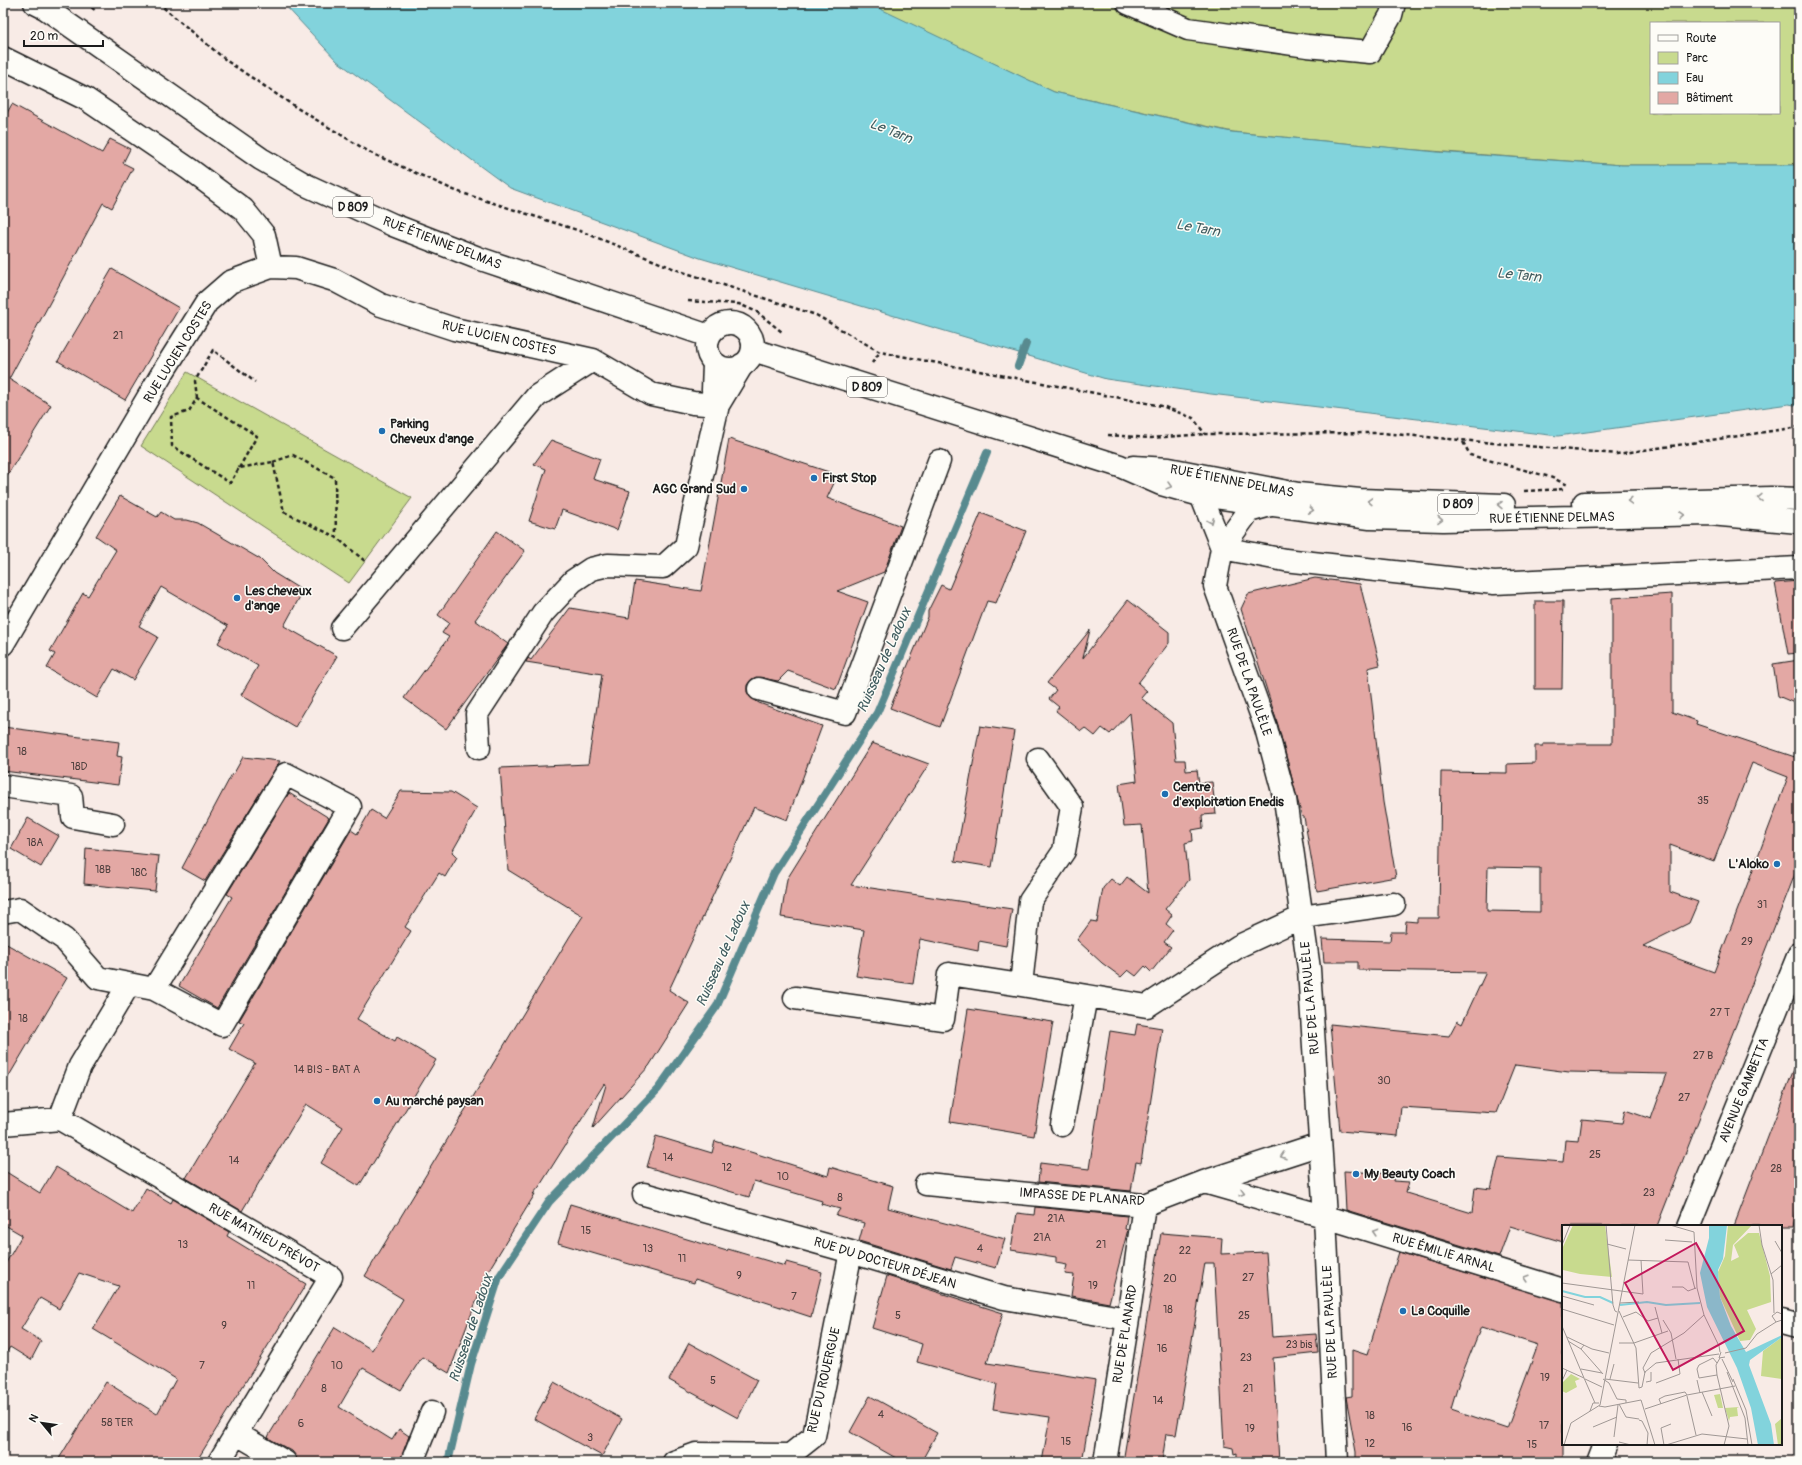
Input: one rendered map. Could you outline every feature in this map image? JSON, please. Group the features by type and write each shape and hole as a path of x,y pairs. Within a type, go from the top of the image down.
{"street":[{"name":"RUE ÉTIENNE DELMAS","path":"35,3 45,8 261,159 306,185 393,225 478,258 709,336"},
{"path":"1128,3 1188,30 1307,46 1370,52 1391,15 1394,3"},
{"path":"3,58 86,100 189,169 243,209 264,235 271,267"},
{"name":"RUE LUCIEN COSTES","path":"3,644 163,372 207,302 230,282 271,267 296,268 334,280 380,305 454,329 593,360 651,394 693,403 718,405"},
{"path":"479,748 477,714 543,613 573,581 591,569 608,565 663,567 686,546 718,405 748,358 751,335 740,325 726,323 713,330 709,336 707,351 714,364 713,390 718,405"},
{"name":"RUE ÉTIENNE DELMAS","path":"714,364 721,368 736,368 748,358 859,384 1120,466 1161,484 1201,495 1370,518 1459,520 1710,514 1799,522"},
{"path":"342,628 537,396 593,360"},
{"path":"759,689 844,713 938,461"},
{"name":"RUE ÉTIENNE DELMAS","path":"1120,466 1169,469 1298,494 1360,500 1520,505 1771,498 1799,499"},
{"path":"1201,495 1222,548 1284,560 1494,583 1799,568"},
{"name":"RUE DE LA PAULÈLE","path":"1274,504 1249,511 1222,548 1215,586 1266,728 1285,799 1302,918 1309,969 1325,1217 1337,1462"},
{"path":"1021,985 1030,901 1064,850 1072,807 1038,759"},
{"path":"3,912 20,909 64,939 98,978 154,988 222,1025 350,807 286,774 154,988"},
{"path":"3,786 71,796 73,816 113,824"},
{"path":"795,998 943,1019 949,974 1147,1006 1239,946 1302,918 1394,904"},
{"name":"AVENUE GAMBETTA","path":"1689,1225 1799,954"},
{"path":"3,1124 60,1119 80,1066 129,984"},
{"path":"1062,1125 1086,996"},
{"name":"RUE MATHIEU PRÉVOT","path":"60,1119 331,1277 220,1462"},
{"name":"IMPASSE DE PLANARD","path":"926,1184 1144,1205 1204,1182 1320,1144"},
{"path":"1204,1182 1325,1217"},
{"name":"RUE DU DOCTEUR DÉJEAN","path":"644,1194 851,1252 1004,1298 1128,1319"},
{"name":"RUE DE PLANARD","path":"1105,1462 1128,1319 1144,1205"},
{"name":"RUE ÉMILIE ARNAL","path":"1325,1217 1562,1290"},
{"name":"RUE DU ROUERGUE","path":"674,1462 696,1454 790,1455 814,1436 851,1252"},
{"path":"1782,1321 1799,1326"},
{"path":"412,1462 432,1412"},
{"path":"237,1434 285,1462"},
{"path":"1598,1462 1604,1445"}],"path":[{"path":"86,3 97,12"},
{"path":"158,3 227,61 296,108 370,153 456,191 583,232 680,271 816,315 880,352 1162,406 1193,418 1205,434 1382,433 1617,454 1799,427"},
{"path":"684,301 739,304 757,312 786,334"},
{"path":"197,398 257,436 230,483 172,446 171,417 189,411 197,398 195,381 213,350 255,382"},
{"path":"1463,441 1470,454 1550,477 1570,486"},
{"path":"239,468 273,462 293,455 335,478 336,537"},
{"path":"273,462 284,512 336,537 384,578"}],"green space":[{"path":"865,3 1799,3 1799,165 1622,165 1404,149 1233,132 1054,92"},
{"path":"187,372 412,498 349,583 141,446"}],"water":[{"name":"Le Tarn","path":"283,3 868,3 1054,92 1231,132 1437,152 1622,165 1799,165 1799,406 1789,404 1558,436 1211,394 1106,379 700,258 510,188 337,61"}],"building":[{"path":"12,104 102,153 110,139 130,149 123,163 133,168 112,208 103,203 9,379 51,405 3,482 3,120"},
{"path":"112,269 179,308 125,400 58,361"},
{"path":"729,439 829,472 835,481 827,498 901,526 884,572 837,591 868,602 836,689 788,671 778,681 756,677 747,685 747,692 750,697 759,703 822,726 787,820 754,807 669,990 689,1003 649,1066 593,1128 606,1085 604,1084 539,1187 533,1194 535,1194 487,1273 449,1373 422,1357 401,1390 363,1368 350,1388 339,1407 392,1440 399,1429 409,1436 400,1462 297,1462 296,1456 292,1451 268,1438 269,1435 335,1327 372,1350 403,1299 365,1276 583,916 508,870 500,768 588,764 602,674 526,662 528,658 531,660 570,608 629,618 635,581 701,591"},
{"path":"551,440 600,459 593,479 630,491 617,530 562,510 555,529 529,521 546,469 534,464"},
{"name":"Les cheveux d'ange","path":"120,496 157,517 161,512 174,520 187,520 198,523 260,559 274,573 303,591 284,626 337,656 295,727 241,695 258,666 218,643 228,626 161,587 139,626 158,637 133,680 114,669 97,698 47,668 55,654 50,651 83,593 88,596 116,550 96,536"},
{"path":"981,513 1026,531 996,603 987,601 940,727 890,708 928,617 928,611 941,585 949,589"},
{"path":"497,531 525,551 475,620 508,644 446,729 404,698 449,637 442,633 449,623 438,615"},
{"path":"1315,578 1360,584 1380,665 1368,668 1383,802 1396,877 1317,891 1304,817 1302,817 1278,725 1241,609 1248,594"},
{"path":"1799,581 1799,653 1788,654 1775,583"},
{"path":"1672,594 1672,712 1697,721 1696,724 1795,757 1797,752 1799,753 1799,864 1657,1225 1562,1225 1562,1242 1510,1226 1499,1257 1346,1210 1344,1171 1394,1174 1393,1181 1409,1182 1406,1193 1472,1213 1475,1187 1491,1189 1499,1157 1563,1162 1565,1140 1579,1141 1582,1119 1622,1123 1625,1110 1651,1119 1667,1074 1569,1072 1515,1065 1496,1113 1401,1107 1398,1136 1340,1131 1330,1024 1449,1036 1457,1021 1462,1024 1486,972 1358,970 1358,962 1324,962 1322,939 1390,941 1391,932 1405,932 1406,921 1417,922 1417,918 1439,918 1441,772 1507,773 1507,764 1535,763 1535,746 1543,746 1543,744 1612,744 1612,598","holes":["1752,763 1788,777 1714,972 1643,946 1689,923 1698,902 1670,892 1670,845 1714,861","1488,867 1540,868 1540,912 1487,911"]},
{"name":"Centre d'exploitation Enedis","path":"1128,600 1169,632 1169,643 1138,683 1147,691 1141,698 1172,723 1176,760 1185,760 1186,771 1197,770 1199,783 1212,782 1216,814 1202,815 1203,828 1192,830 1193,841 1185,843 1189,880 1165,909 1172,915 1166,924 1173,930 1164,942 1171,947 1151,972 1145,966 1136,976 1128,970 1121,977 1102,963 1077,940 1091,921 1097,922 1103,888 1111,879 1120,886 1127,877 1148,893 1142,825 1124,826 1119,784 1137,781 1130,713 1110,734 1102,728 1095,736 1085,728 1081,731 1056,711 1059,707 1049,699 1056,690 1047,683 1090,630 1083,658"},
{"path":"1535,601 1563,601 1562,689 1535,689"},
{"path":"1799,660 1799,705 1778,696 1773,664"},
{"path":"980,726 1014,731 992,867 955,861"},
{"path":"3,727 119,742 117,756 122,757 118,785 3,771"},
{"path":"872,743 929,764 851,885 1012,909 1006,946 979,941 978,951 920,939 913,984 856,976 864,930 781,917 787,879"},
{"path":"243,757 280,761 205,881 182,868 232,774 233,775"},
{"path":"401,791 451,792 477,808 452,852 457,857 445,877 439,873 405,927 411,931 357,1019 395,1041 397,1037 436,1060 359,1186 321,1163 343,1127 306,1104 242,1211 186,1178 255,1063 229,1049 244,1023 239,1021 351,830 357,834 371,810 384,818"},
{"path":"289,793 329,818 217,1008 179,986 232,897 227,894"},
{"path":"28,818 59,836 41,867 11,849"},
{"path":"86,848 159,856 155,891 84,884"},
{"path":"3,942 67,978 3,1086"},
{"path":"968,1009 1053,1022 1034,1136 950,1122"},
{"path":"1137,1024 1162,1028 1141,1163 1136,1162 1131,1191 1038,1182 1040,1163 1089,1169 1110,1031 1135,1035"},
{"path":"1797,1061 1799,1062 1799,1201 1793,1226 1734,1225"},
{"path":"656,1136 712,1153 715,1141 828,1176 830,1167 893,1186 888,1208 1005,1239 996,1268 955,1257 951,1269 859,1241 864,1223 836,1215 840,1209 821,1204 822,1201 754,1181 749,1197 647,1167"},
{"path":"56,1167 132,1213 146,1188 171,1203 173,1199 229,1232 227,1236 306,1284 196,1462 57,1462 106,1382 157,1414 176,1379 93,1329 119,1286 79,1273 59,1309 40,1298 21,1329 41,1341 31,1360 10,1347 3,1358 3,1268 22,1235 3,1224 3,1170 40,1193"},
{"path":"570,1204 727,1251 728,1249 785,1266 786,1262 822,1272 811,1317 695,1279 694,1283 558,1243"},
{"path":"1035,1207 1127,1216 1125,1229 1128,1230 1109,1303 1071,1296 1074,1275 1065,1274 1067,1265 1056,1263 1056,1257 1011,1250 1017,1213 1034,1215"},
{"path":"1161,1233 1222,1238 1221,1254 1266,1252 1272,1337 1316,1334 1318,1353 1273,1358 1279,1462 1237,1462 1237,1453 1234,1454 1233,1448 1224,1446 1214,1263 1205,1263 1176,1435 1166,1434 1162,1462 1123,1462"},
{"path":"1399,1252 1562,1302 1563,1462 1356,1462 1356,1452 1346,1397 1352,1396 1352,1350 1367,1355","holes":["1481,1327 1538,1345 1507,1428 1451,1409 1459,1382"]},
{"path":"887,1276 1003,1313 987,1363 1096,1380 1082,1462 1042,1462 1050,1417 993,1409 997,1384 917,1362 922,1344 872,1328"},
{"path":"689,1343 757,1380 738,1418 669,1380"},
{"path":"554,1382 622,1419 602,1456 534,1419"},
{"path":"870,1396 937,1433 921,1462 903,1462 850,1432"}],"waterway":[{"path":"1018,366 1026,344"},
{"name":"Ruisseau de Ladoux","path":"448,1462 471,1364 499,1277 549,1202 658,1089 717,1006 774,873 877,713 987,453"}],"place":[{"name":"Parking Cheveux d'ange","path":"382,431"},
{"name":"First Stop","path":"814,478"},
{"name":"AGC Grand Sud","path":"744,489"},
{"name":"Les cheveux d'ange","path":"237,598"},
{"name":"Centre d'exploitation Enedis","path":"1165,794"},
{"name":"L'Aloko","path":"1777,864"},
{"name":"Au marché paysan","path":"377,1101"},
{"name":"My Beauty Coach","path":"1356,1174"},
{"name":"La Coquille","path":"1403,1311"}]}
